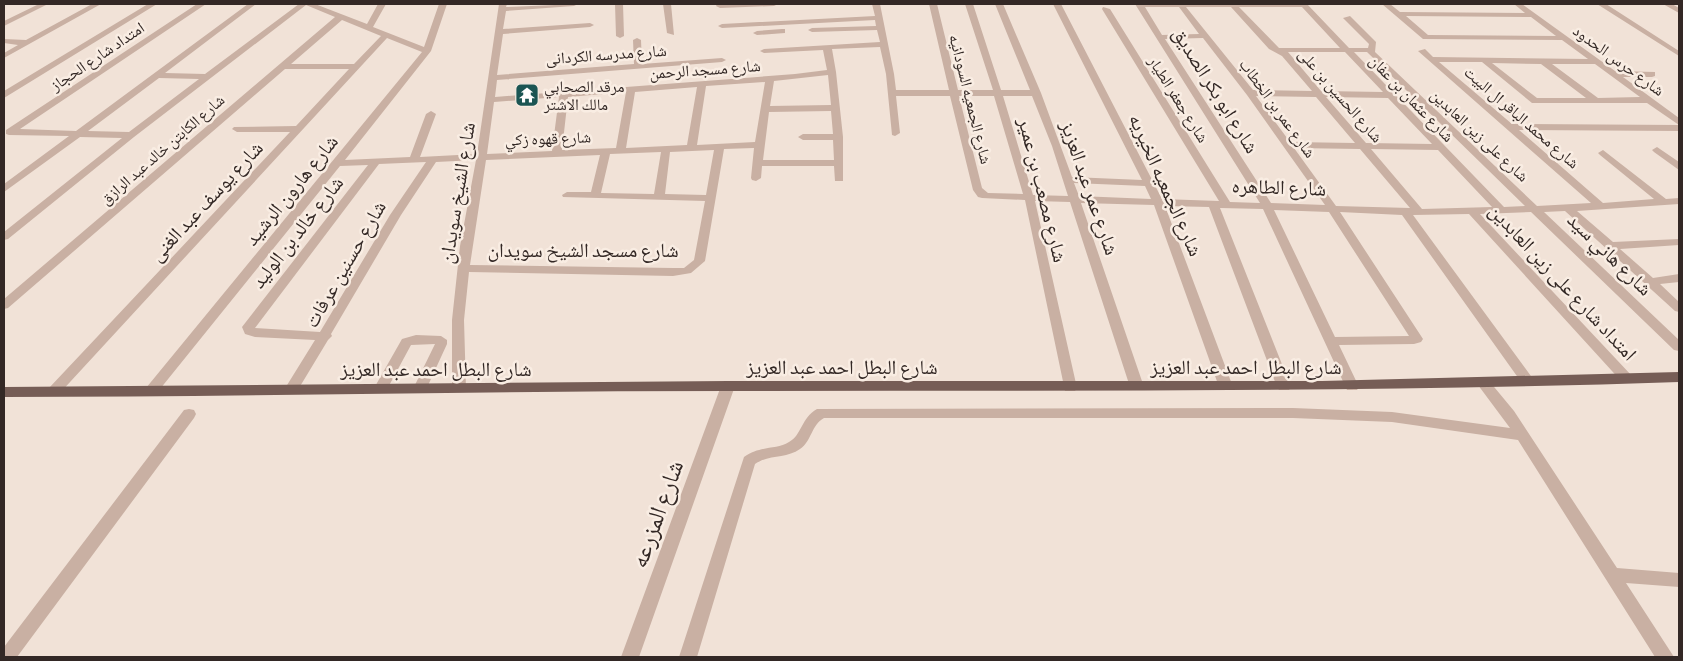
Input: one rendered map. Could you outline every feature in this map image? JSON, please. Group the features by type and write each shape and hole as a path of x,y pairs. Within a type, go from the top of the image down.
{"main road":[{"name":"شارع البطل احمد عبد العزيز","path":"4,392 728,386 1352,387 1529,383 1679,376"}],"street":[{"path":"4,24 44,4"},
{"path":"4,56 97,4"},
{"path":"4,95 154,4"},
{"name":"امتداد شارع الحجاز","path":"4,141 10,132 202,4"},
{"path":"4,189 252,4"},
{"path":"4,237 131,135 303,4"},
{"path":"309,4 427,51"},
{"path":"368,29 382,4"},
{"name":"شارع هارون الرشيد","path":"151,391 427,51 444,4"},
{"path":"503,6 574,4"},
{"path":"619,4 620,36"},
{"path":"667,4 671,33"},
{"path":"774,4 719,5 722,28 878,18"},
{"path":"876,4 891,94 895,132"},
{"name":"شارع الجمعيه السودانيه","path":"933,4 977,188 982,194 988,196"},
{"name":"شارع مصعب بن عمير","path":"969,4 1029,198 1070,388"},
{"name":"شارع عمر عبد العزيز","path":"999,4 1037,93 1075,199 1137,387"},
{"name":"شارع الجمعيه الخيريه","path":"1057,4 1158,202 1226,387"},
{"path":"1139,4 1303,4"},
{"name":"شارع ابو بكر الصديق","path":"1139,4 1267,206 1352,387"},
{"name":"شارع عمر بن الخطاب","path":"1180,4 1250,92 1332,208 1417,339 1331,340"},
{"name":"شارع عثمان بن عفان","path":"1303,4 1438,147 1501,210"},
{"path":"1386,4 1426,37 1562,38"},
{"name":"شارع حرس الحدود","path":"1518,4 1679,122"},
{"path":"1601,4 1679,54"},
{"path":"1667,4 1679,11"},
{"name":"شارع الحسين بن على","path":"1233,5 1276,50 1285,54 1419,212"},
{"name":"شارع الشيخ سويدان","path":"459,389 458,320 503,6"},
{"name":"شارع جعفر الطيار","path":"1106,9 1226,204"},
{"path":"1398,14 1532,15"},
{"name":"شارع الكابتن خالد عبد الرازق","path":"4,305 340,17"},
{"name":"شارع على زين العابدين","path":"1347,18 1373,44 1372,53 1537,209"},
{"path":"499,32 590,25"},
{"path":"757,33 880,28"},
{"name":"شارع يوسف عبد الغنى","path":"54,391 386,36"},
{"path":"1161,37 1206,36"},
{"path":"637,40 638,66"},
{"path":"4,42 28,43"},
{"path":"764,51 883,44"},
{"path":"827,47 832,72 838,137 839,179"},
{"path":"1276,50 1372,50"},
{"name":"شارع محمد الباقر ال البيت","path":"1422,51 1602,206"},
{"name":"شارع مدرسه الكردانى","path":"493,78 722,60"},
{"path":"1432,60 1595,62"},
{"path":"1484,60 1531,100 1648,100"},
{"path":"1543,61 1595,100"},
{"path":"282,66 356,67"},
{"name":"شارع مسجد الرحمن","path":"490,100 770,79 832,72"},
{"path":"1612,74 1652,74"},
{"path":"156,75 208,77"},
{"path":"756,178 759,145 770,79"},
{"path":"692,147 702,84"},
{"path":"621,150 631,90"},
{"path":"1250,92 1388,94"},
{"path":"891,94 1037,93"},
{"path":"557,153 564,94"},
{"path":"765,109 835,108"},
{"path":"414,159 431,114"},
{"path":"1511,127 1679,128"},
{"path":"237,129 298,129"},
{"path":"10,132 131,135"},
{"path":"803,137 838,137"},
{"name":"شارع قهوه زكي","path":"337,162 759,145"},
{"path":"1287,145 1438,147"},
{"path":"568,195 710,198 720,146"},
{"path":"659,197 666,148"},
{"path":"1656,150 1679,167"},
{"path":"595,196 606,151"},
{"path":"1603,153 1664,202"},
{"name":"شارع حسنين عرفات","path":"291,390 326,336 365,262 407,195 434,158"},
{"name":"شارع خالد بن الوليد","path":"326,336 255,333 249,331 248,327 376,161"},
{"path":"758,163 839,163"},
{"path":"1068,180 1148,183"},
{"name":"شارع الطاهره","path":"988,196 1405,212 1568,208 1679,201"},
{"name":"شارع مسجد الشيخ سويدان","path":"464,268 680,272 692,268 699,262 710,198"},
{"path":"1213,204 1284,387"},
{"path":"1568,208 1679,308"},
{"name":"شارع هاني سيد","path":"1537,209 1679,347"},
{"name":"امتداد شارع على زين العابدين","path":"1472,211 1627,379"},
{"path":"1405,212 1529,383"},
{"path":"1609,246 1679,242"},
{"path":"1650,282 1679,278"},
{"path":"380,390 406,342 416,339 441,340 441,344 420,389"},
{"path":"1485,384 1521,435 1665,657"},
{"name":"شارع المزرعه","path":"630,657 728,386"},
{"path":"688,657 749,461 756,455 766,451 793,448 799,443 810,420 822,413 1293,413 1392,417 1521,435"},
{"path":"7,657 189,414"},
{"path":"1612,575 1679,580"}],"place":[{"name":"مرقد الصحابي مالك الاشتر","path":"527,95"}]}
